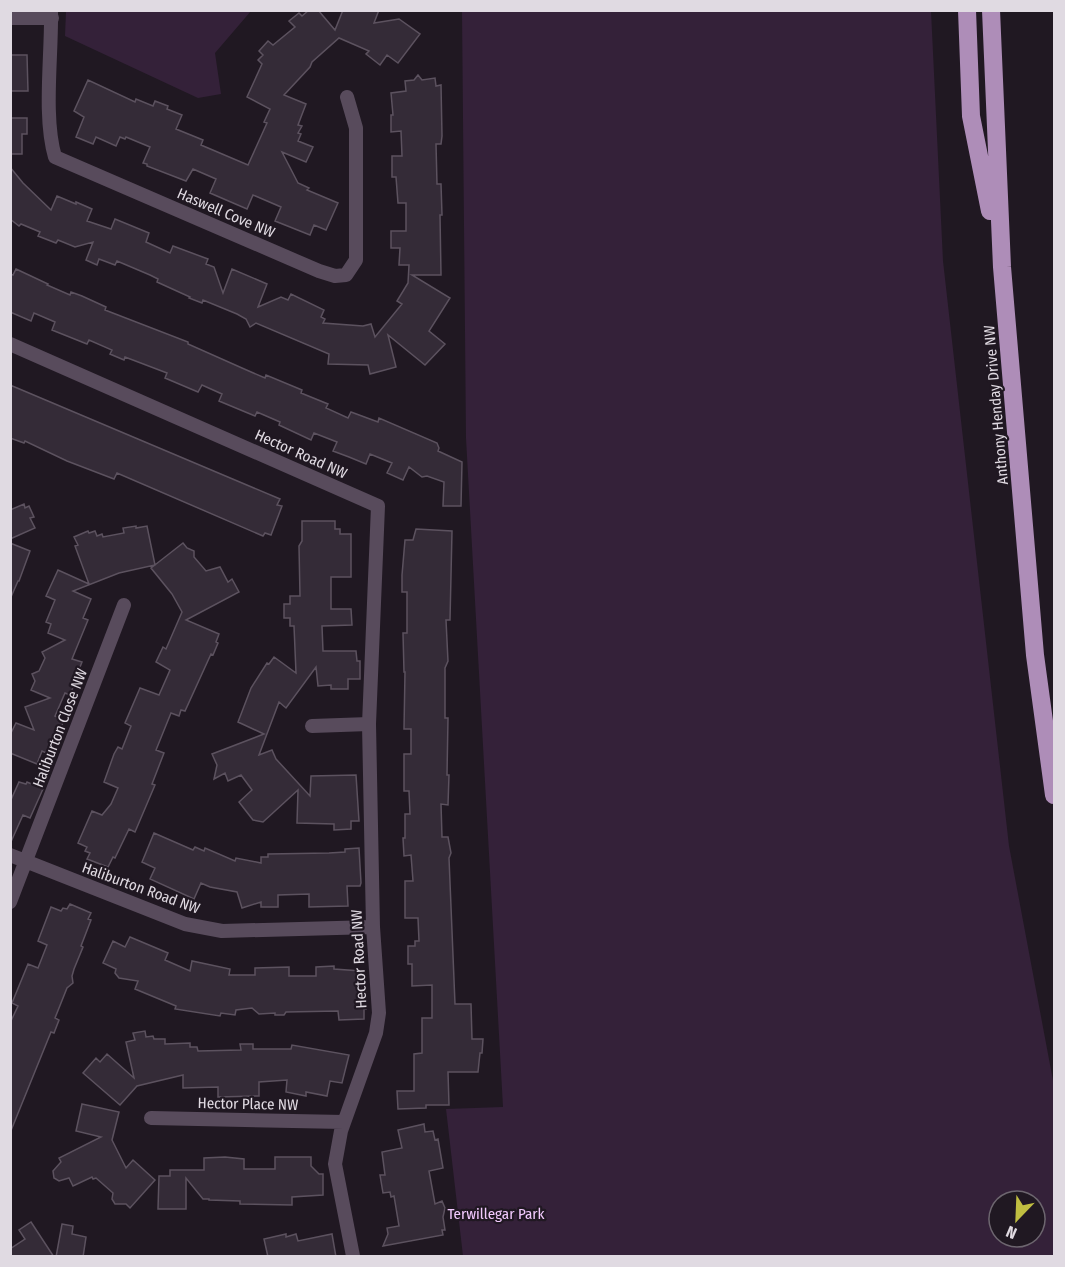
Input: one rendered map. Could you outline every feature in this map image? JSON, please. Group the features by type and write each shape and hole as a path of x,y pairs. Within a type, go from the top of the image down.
{"highway":[{"path":"967,10 971,116 1002,267"},
{"name":"Anthony Henday Drive NW","path":"991,10 1002,267 1035,655 1054,795"}],"street":[{"path":"10,18 51,14"},
{"name":"Haswell Cove NW","path":"51,14 50,119 55,157 335,276 346,275 356,260 356,128 347,97"},
{"name":"Hector Road NW","path":"10,344 378,506 369,724 373,927 378,996 376,1033 344,1122 335,1164 353,1257"},
{"name":"Haliburton Close NW","path":"10,902 124,605"},
{"path":"312,726 369,724"},
{"name":"Haliburton Road NW","path":"10,855 194,926 222,931 373,927"},
{"name":"Hector Place NW","path":"151,1118 344,1122"}],"green space":[{"path":"66,10 251,11 215,53 221,94 198,98 65,36"},
{"name":"Terwillegar Park","path":"462,11 931,11 943,261 1009,846 1054,1086 1054,1256 463,1256 446,1109 503,1107 466,438"}],"building":[{"path":"309,10 318,10 335,30 343,10 379,10 374,23 399,19 420,34 398,63 387,55 380,65 366,54 369,51 339,38 312,62 284,95 306,104 298,125 302,126 298,133 301,134 298,141 313,147 306,162 282,152 298,183 309,188 307,190 338,203 326,230 314,225 310,235 275,221 281,207 253,195 247,209 210,193 216,179 193,169 186,181 147,166 143,163 150,147 126,137 125,139 120,137 116,146 96,137 93,144 76,137 84,117 74,111 88,80 135,102 136,99 153,106 155,101 168,106 167,109 182,115 176,129 203,140 201,145 248,165 267,123 264,122 270,109 247,97 262,64 258,60 263,55 259,51 268,41 273,45 295,27 289,21 299,13 302,16"},
{"path":"10,55 27,55 28,91 10,91"},
{"path":"418,75 422,80 435,78 436,86 441,85 442,136 441,144 436,144 437,184 441,184 441,275 412,275 450,298 429,331 445,344 425,365 388,335 396,367 370,374 368,365 328,364 329,354 256,323 250,327 246,319 237,314 203,300 202,303 189,298 157,282 158,279 150,275 117,261 115,265 99,259 97,265 86,260 93,242 75,247 58,240 56,243 38,236 40,232 21,224 19,226 10,219 10,167 51,210 57,196 92,209 87,221 111,229 115,219 149,233 146,242 170,253 173,246 208,259 206,264 214,267 223,293 232,269 267,284 258,307 281,297 288,300 291,294 324,310 321,317 325,319 323,323 363,326 371,324 375,337 402,304 397,301 408,283 409,265 399,265 400,248 391,248 391,231 406,231 406,203 398,203 396,177 392,177 392,156 402,156 401,131 391,132 391,115 393,115 391,93 406,91 405,81 414,80"},
{"path":"10,118 27,118 27,134 22,134 22,154 10,154"},
{"path":"16,269 47,285 70,295 71,292 82,296 106,307 105,310 188,342 188,344 265,378 266,375 302,390 301,393 328,404 326,408 348,418 351,412 378,422 379,418 437,443 438,451 462,462 461,506 443,506 444,482 427,476 422,477 409,467 403,480 387,473 392,463 370,454 366,464 333,451 337,442 314,433 311,440 257,412 255,416 219,401 222,394 202,385 198,392 165,378 167,373 125,357 124,360 110,354 112,350 89,340 87,344 52,330 55,322 34,313 31,321 10,312 10,274 13,275"},
{"path":"10,385 280,499 277,505 282,506 271,535 265,533 263,536 117,473 114,479 67,461 25,441 24,443 10,438"},
{"path":"24,504 25,508 29,506 34,517 30,518 35,528 10,539 10,510"},
{"path":"302,521 335,521 335,529 340,529 340,534 351,534 351,577 331,577 331,609 351,609 352,625 322,626 323,651 356,651 357,661 360,661 360,679 348,679 348,689 331,689 331,685 318,686 316,667 286,708 279,702 259,755 272,750 276,759 310,796 311,776 356,775 359,821 351,821 351,829 334,830 334,824 297,823 298,790 263,822 253,820 239,802 252,790 241,775 228,781 225,773 214,779 217,765 212,754 264,734 238,722 251,688 267,663 269,664 274,657 296,673 294,626 290,626 290,618 284,618 284,604 290,604 290,596 300,596 299,546 302,541"},
{"path":"136,526 136,528 147,526 155,565 119,573 73,591 91,599 83,618 88,620 72,659 82,662 70,695 65,693 55,716 64,720 51,755 42,751 37,764 10,753 10,735 16,723 34,730 25,707 50,698 31,690 35,681 32,674 39,671 45,658 42,652 65,640 48,633 51,624 46,622 55,600 46,596 58,570 89,584 74,537 88,531 89,533 95,531 97,536 102,534 103,537 124,533 123,528"},
{"path":"416,529 452,531 450,620 446,620 448,661 445,668 445,718 448,718 447,775 449,775 448,805 441,804 442,837 448,837 451,853 449,858 455,1004 471,1004 472,1039 483,1039 478,1072 448,1072 449,1105 398,1109 397,1091 414,1091 414,1054 422,1053 422,1018 432,1018 432,985 412,986 412,964 408,964 408,946 415,946 415,941 419,941 418,918 405,918 405,881 413,881 411,855 404,856 403,838 405,838 405,814 410,814 409,791 404,791 404,754 411,754 411,729 404,729 403,633 407,633 407,592 402,592 402,575 405,540 413,540"},
{"path":"10,543 30,551 11,597"},
{"path":"183,543 194,551 194,557 206,571 220,567 228,582 232,579 239,592 186,620 219,634 216,642 218,643 185,711 181,710 179,716 171,713 156,750 164,753 152,784 155,785 135,832 129,829 108,867 87,859 90,853 85,851 87,847 78,843 92,811 102,815 111,804 118,788 104,782 114,754 118,747 122,749 131,726 125,723 140,688 159,695 170,670 156,662 163,647 166,649 182,612 172,594 151,568"},
{"path":"19,782 26,784 27,782 43,789 30,818 23,815 10,844 10,802"},
{"path":"154,833 193,850 195,847 204,851 205,848 235,861 236,858 261,863 261,857 268,857 268,854 345,852 345,849 359,848 361,883 360,886 347,886 348,906 309,907 309,894 278,895 278,907 261,907 261,902 242,908 237,892 201,883 194,899 150,879 155,868 142,862"},
{"path":"70,904 91,913 88,919 91,920 72,976 73,983 67,988 55,1018 59,1020 54,1033 51,1032 10,1133 10,1023 18,1006 12,1003 28,964 38,968 47,945 38,941 51,907 61,911 63,908 67,909"},
{"path":"130,937 168,953 165,960 190,971 192,961 230,969 229,975 255,975 255,968 289,967 289,976 316,976 316,967 334,966 334,969 361,971 361,984 363,984 363,991 366,991 364,1019 339,1020 338,1011 286,1012 284,1015 275,1015 275,1013 259,1014 252,1008 236,1010 235,1015 221,1013 220,1016 175,1009 176,1006 135,989 138,981 119,978 115,973 116,969 103,963 113,941 125,947"},
{"path":"145,1031 146,1037 165,1039 165,1044 190,1043 190,1047 197,1047 198,1051 241,1050 240,1044 253,1044 253,1049 291,1049 292,1045 349,1055 342,1083 330,1081 327,1096 306,1092 306,1096 286,1092 287,1080 259,1082 259,1096 218,1097 218,1087 183,1088 183,1075 137,1086 120,1105 83,1073 96,1058 100,1062 107,1054 134,1078 126,1042 135,1040 133,1033"},
{"path":"82,1104 119,1112 112,1140 126,1168 133,1160 155,1180 130,1208 126,1204 115,1204 112,1199 113,1193 96,1178 92,1177 73,1186 69,1178 59,1181 54,1178 53,1171 61,1162 59,1158 101,1137 76,1131"},
{"path":"424,1124 425,1132 433,1131 435,1140 438,1139 443,1168 429,1171 435,1204 442,1201 445,1208 443,1217 445,1230 442,1230 443,1235 383,1246 388,1234 387,1228 399,1226 394,1196 391,1197 390,1192 383,1193 380,1175 385,1175 382,1152 402,1148 398,1130"},
{"path":"275,1157 311,1157 311,1166 319,1174 323,1174 323,1195 292,1197 292,1205 240,1204 240,1201 203,1199 186,1178 186,1209 158,1209 159,1176 170,1176 170,1170 204,1170 204,1158 244,1159 244,1169 275,1169"},
{"path":"31,1222 54,1257 10,1257 10,1249 25,1239 19,1230"},
{"path":"62,1224 73,1226 72,1234 86,1237 83,1257 56,1257"},
{"path":"286,1234 286,1237 296,1234 298,1241 332,1234 336,1257 268,1257 264,1239"}]}
